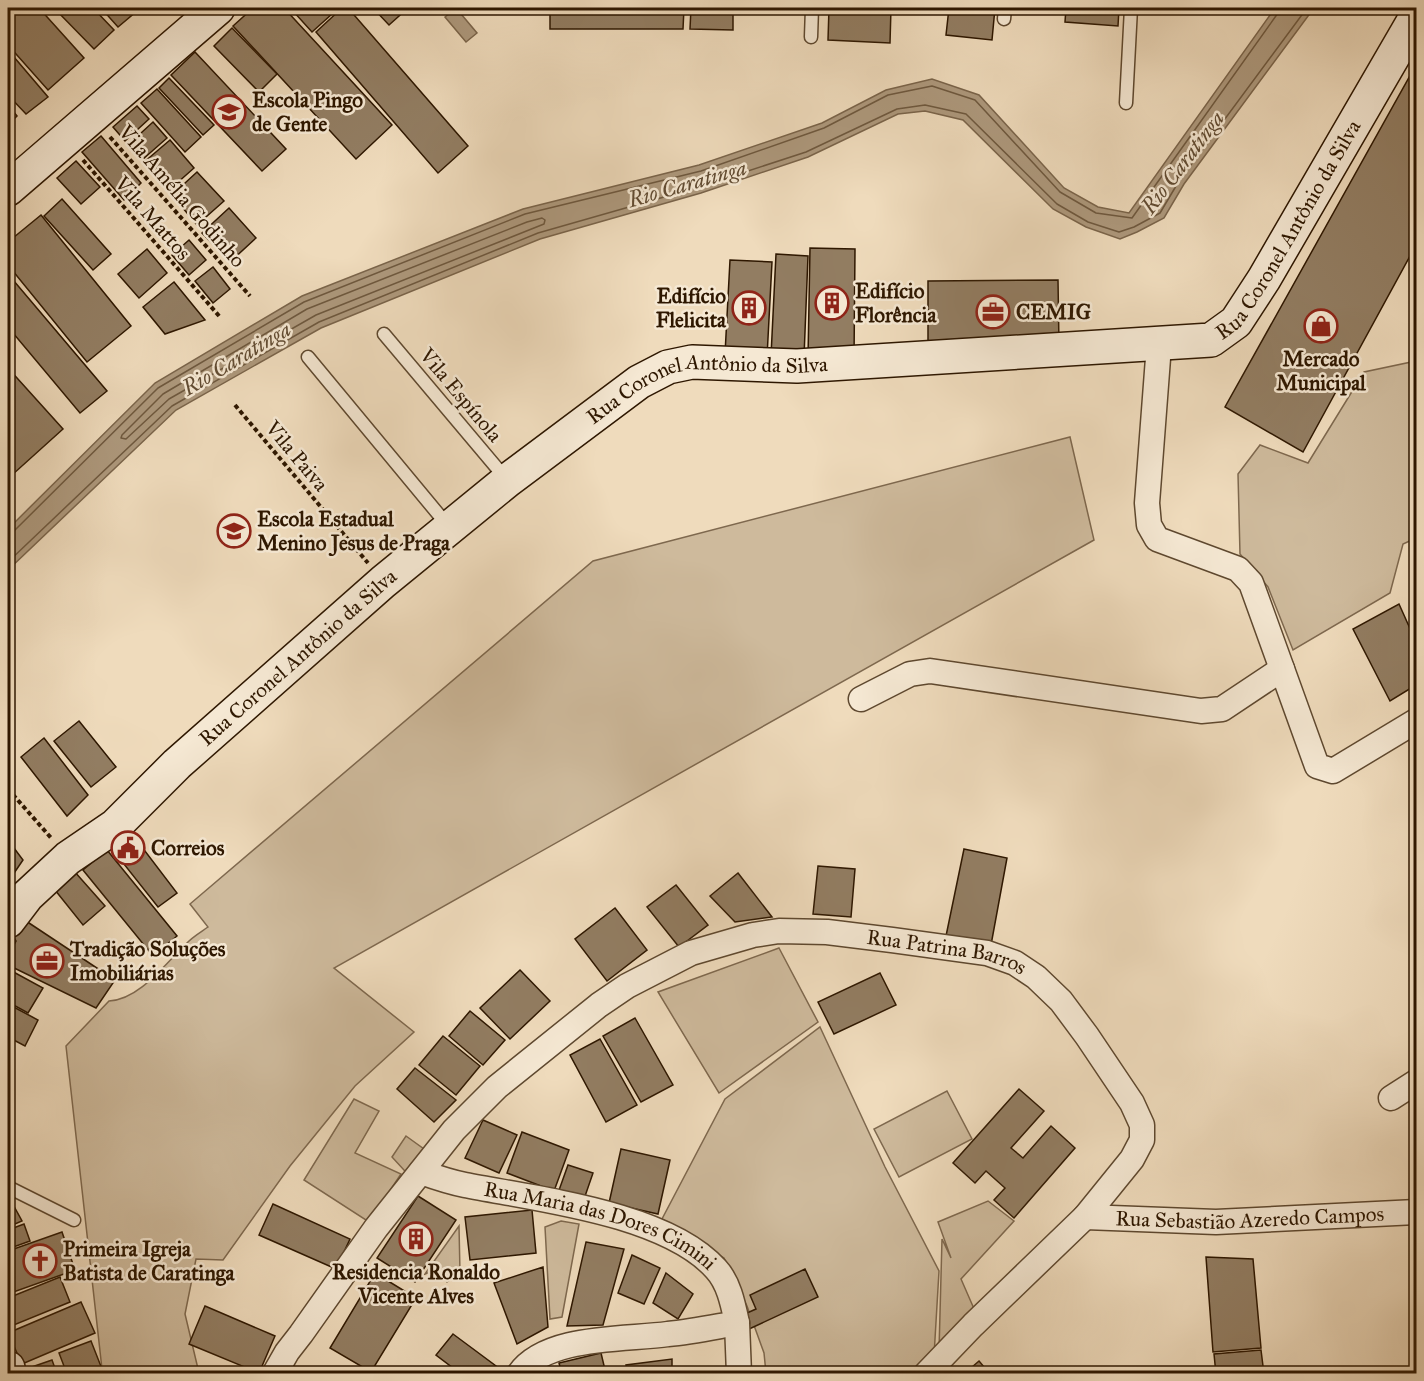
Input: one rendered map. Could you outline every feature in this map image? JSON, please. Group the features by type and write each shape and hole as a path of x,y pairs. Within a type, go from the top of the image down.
{"main road":[{"path":"8,189 218,8"},
{"name":"Rua Coronel Antônio da Silva","path":"8,921 27,896 68,858 115,826 185,756 384,582 508,480 639,382 669,366 692,362 797,366 1211,340 1236,322 1264,279 1416,17"},
{"path":"8,1368 9,1374"}],"street":[{"path":"1159,345 1147,502 1149,525 1157,539 1238,569 1251,583 1317,766 1333,771 1416,721"},
{"path":"861,699 910,674 930,671 1201,711 1222,709 1282,669"},
{"name":"Rua Patrina Barros","path":"421,1172 454,1130 497,1087 599,1005 627,986 691,953 753,935 779,931 827,932 987,953 1015,963 1036,977 1061,1001 1087,1036 1143,1125 1142,1140 1132,1159 1084,1217 972,1325 926,1374"},
{"path":"1391,1098 1416,1082"},
{"path":"275,1373 287,1352 354,1256 421,1172"},
{"name":"Rua Maria das Dores Cimini","path":"421,1172 462,1184 586,1209 649,1226 690,1246 717,1270 731,1295 737,1323 739,1374"},
{"name":"Rua Sebastião Azeredo Campos","path":"1084,1217 1216,1222 1416,1212"},
{"path":"519,1374 525,1365 546,1352 575,1344 670,1334 737,1323"}],"lane":[{"path":"811,37 812,8"},
{"path":"1126,103 1131,8"},
{"name":"Vila Espínola","path":"384,334 508,480"},
{"path":"308,357 450,528"},
{"path":"8,1187 74,1220"}],"path":[{"name":"Vila Amélia Godinho","path":"91,116 250,296"},
{"name":"Vila Mattos","path":"64,139 220,317"},
{"name":"Vila Paiva","path":"235,405 384,582"},
{"path":"8,789 68,858"}],"shaded area":[{"path":"1416,361 1416,538 1403,544 1390,593 1293,650 1268,587 1240,554 1238,474 1260,445 1308,463 1364,372"},
{"path":"1070,437 1094,540 334,968 414,1032 355,1086 290,1166 223,1260 196,1259 185,1314 199,1373 123,1374 121,1368 102,1369 66,1046 109,1001 120,999 141,988 191,939 208,927 190,904 593,561"},
{"path":"779,948 818,1022 719,1093 658,992"},
{"path":"820,1027 885,1167 939,1271 933,1373 766,1373 764,1353 747,1306 724,1258 662,1219 725,1099"},
{"path":"947,1091 972,1139 899,1177 874,1129"},
{"path":"354,1099 379,1111 355,1153 401,1174 369,1222 304,1180"},
{"path":"406,1136 435,1157 414,1181 392,1157"},
{"path":"988,1201 1014,1221 961,1279 975,1311 939,1351 942,1239 951,1258 938,1222"},
{"path":"561,1221 579,1224 562,1317 550,1319 545,1227"},
{"path":"459,1226 460,1273 447,1282 440,1268 425,1274"}],"water":[{"path":"456,8 477,33 466,42 445,17"},
{"name":"Rio Caratinga","path":"1275,8 1314,8 1184,184 1164,218 1137,232 1120,239 1086,227 1053,209 963,120 925,111 898,114 808,157 701,193 540,239 321,328 176,410 8,570 8,529 155,383 302,296 523,209 699,165 822,123 886,90 932,79 979,95 1064,188 1098,207 1129,213"}],"building":[{"path":"8,8 39,8 84,58 48,90 8,45"},
{"path":"54,8 93,8 114,30 94,49"},
{"path":"101,8 133,8 137,11 118,27"},
{"path":"253,8 284,8 392,125 356,159 233,26"},
{"path":"295,8 326,8 332,14 312,32 292,10"},
{"path":"342,8 348,8 468,146 438,173 316,32"},
{"path":"373,8 408,8 389,25"},
{"path":"550,8 684,8 683,29 550,29"},
{"path":"691,8 733,8 733,30 690,29"},
{"path":"829,8 891,8 890,43 828,40"},
{"path":"949,8 995,8 992,40 946,35"},
{"path":"1066,8 1119,8 1118,26 1065,22"},
{"path":"232,28 277,74 259,92 214,46"},
{"path":"8,50 48,97 26,114 8,95"},
{"name":"Escola Pingo de Gente","path":"195,52 286,149 262,171 171,75"},
{"name":"Mercado Municipal","path":"1416,65 1416,245 1303,452 1225,407"},
{"path":"169,78 214,125 203,135 159,88"},
{"path":"157,89 201,137 185,152 141,103"},
{"path":"8,105 17,116 8,125"},
{"path":"137,106 149,119 125,141 113,127"},
{"path":"153,122 167,138 142,160 129,144"},
{"path":"101,136 141,183 124,200 82,152"},
{"path":"170,140 194,168 168,191 143,163"},
{"path":"76,161 100,187 81,204 57,178"},
{"path":"197,172 224,201 197,225 172,195"},
{"path":"62,199 111,254 93,270 44,216"},
{"path":"229,208 256,238 230,262 202,233"},
{"path":"41,215 131,326 87,362 8,265 8,242"},
{"path":"189,240 206,260 189,275 172,255"},
{"name":"Edifício Florência","path":"810,248 855,249 854,359 808,358"},
{"path":"147,249 167,273 139,298 118,274"},
{"path":"776,254 808,256 804,357 771,356"},
{"name":"Edifício Flelicita","path":"730,260 772,262 767,357 725,354"},
{"path":"213,267 230,289 213,303 195,281"},
{"path":"8,274 107,391 80,413 8,327"},
{"name":"CEMIG","path":"1058,280 1059,346 928,342 928,281"},
{"path":"174,282 205,320 165,334 143,307"},
{"path":"8,368 63,429 12,475 8,470"},
{"path":"1399,604 1416,642 1416,685 1390,701 1353,629"},
{"path":"79,721 116,767 91,787 54,741"},
{"path":"44,738 88,795 67,816 21,757"},
{"path":"132,834 177,893 158,907 112,849"},
{"path":"8,840 23,860 8,882"},
{"path":"964,849 1007,858 991,945 946,936"},
{"path":"107,850 177,936 153,956 83,870"},
{"path":"818,866 855,869 851,917 813,914"},
{"path":"74,871 105,906 83,925 55,890"},
{"path":"738,873 772,917 735,922 710,896"},
{"path":"676,885 708,925 679,947 647,907"},
{"path":"615,908 647,950 607,981 575,939"},
{"name":"Tradição Soluções Imobiliárias","path":"26,921 115,980 96,1008 8,965 8,957 16,941 12,934"},
{"path":"8,969 43,988 28,1013 8,1002"},
{"path":"520,970 550,1001 510,1039 480,1008"},
{"path":"880,973 896,1005 834,1034 818,1002"},
{"path":"8,1004 38,1020 25,1046 8,1037"},
{"path":"470,1011 505,1040 483,1065 449,1036"},
{"path":"635,1018 673,1085 641,1102 603,1036"},
{"path":"443,1036 480,1066 456,1095 419,1065"},
{"path":"600,1039 637,1105 606,1122 570,1055"},
{"path":"415,1068 456,1100 434,1122 397,1089"},
{"path":"1019,1089 1044,1111 1011,1148 1023,1158 1051,1126 1075,1148 1014,1218 994,1200 1005,1188 986,1171 975,1183 953,1163"},
{"path":"483,1120 517,1135 499,1173 465,1158"},
{"path":"522,1132 569,1150 554,1191 507,1173"},
{"path":"621,1149 670,1160 658,1214 609,1203"},
{"path":"568,1165 593,1173 583,1202 558,1193"},
{"name":"Residencia Ronaldo Vicente Alves","path":"418,1196 456,1220 415,1282 377,1258"},
{"path":"10,1199 22,1221 8,1227 8,1200"},
{"path":"273,1204 350,1239 336,1269 259,1235"},
{"path":"532,1210 536,1253 470,1260 465,1217"},
{"path":"24,1224 30,1241 8,1249 8,1230"},
{"name":"Primeira Igreja Batista de Caratinga","path":"62,1232 75,1270 8,1294 8,1251"},
{"path":"586,1242 624,1249 603,1325 567,1326"},
{"path":"632,1255 660,1268 644,1304 618,1293"},
{"path":"1206,1257 1253,1259 1261,1348 1213,1352"},
{"path":"543,1267 548,1327 517,1344 494,1283"},
{"path":"805,1269 818,1297 747,1330 740,1316 756,1309 750,1295"},
{"path":"375,1273 416,1298 371,1372 330,1348"},
{"path":"666,1273 693,1294 678,1319 653,1303"},
{"path":"60,1277 70,1302 9,1327 8,1298"},
{"path":"81,1302 95,1333 22,1364 8,1333"},
{"path":"205,1306 275,1336 259,1373 189,1344"},
{"path":"453,1334 496,1366 492,1374 461,1374 436,1355"},
{"path":"91,1341 102,1369 90,1374 67,1374 59,1353"},
{"path":"1261,1350 1264,1374 1216,1374 1214,1354"},
{"path":"601,1353 606,1374 562,1374 559,1363"},
{"path":"672,1359 672,1374 627,1374 626,1365"},
{"path":"52,1360 57,1374 28,1374 26,1369"},
{"path":"979,1361 990,1374 964,1374"}],"place":[{"name":"Escola Pingo de Gente","path":"229,112"},
{"name":"Edifício Florência","path":"832,303"},
{"name":"Edifício Flelicita","path":"749,308"},
{"name":"CEMIG","path":"993,312"},
{"name":"Mercado Municipal","path":"1321,326"},
{"name":"Escola Estadual Menino Jesus de Praga","path":"234,531"},
{"name":"Correios","path":"128,848"},
{"name":"Tradição Soluções Imobiliárias","path":"47,961"},
{"name":"Residencia Ronaldo Vicente Alves","path":"416,1239"},
{"name":"Primeira Igreja Batista de Caratinga","path":"40,1261"}]}
